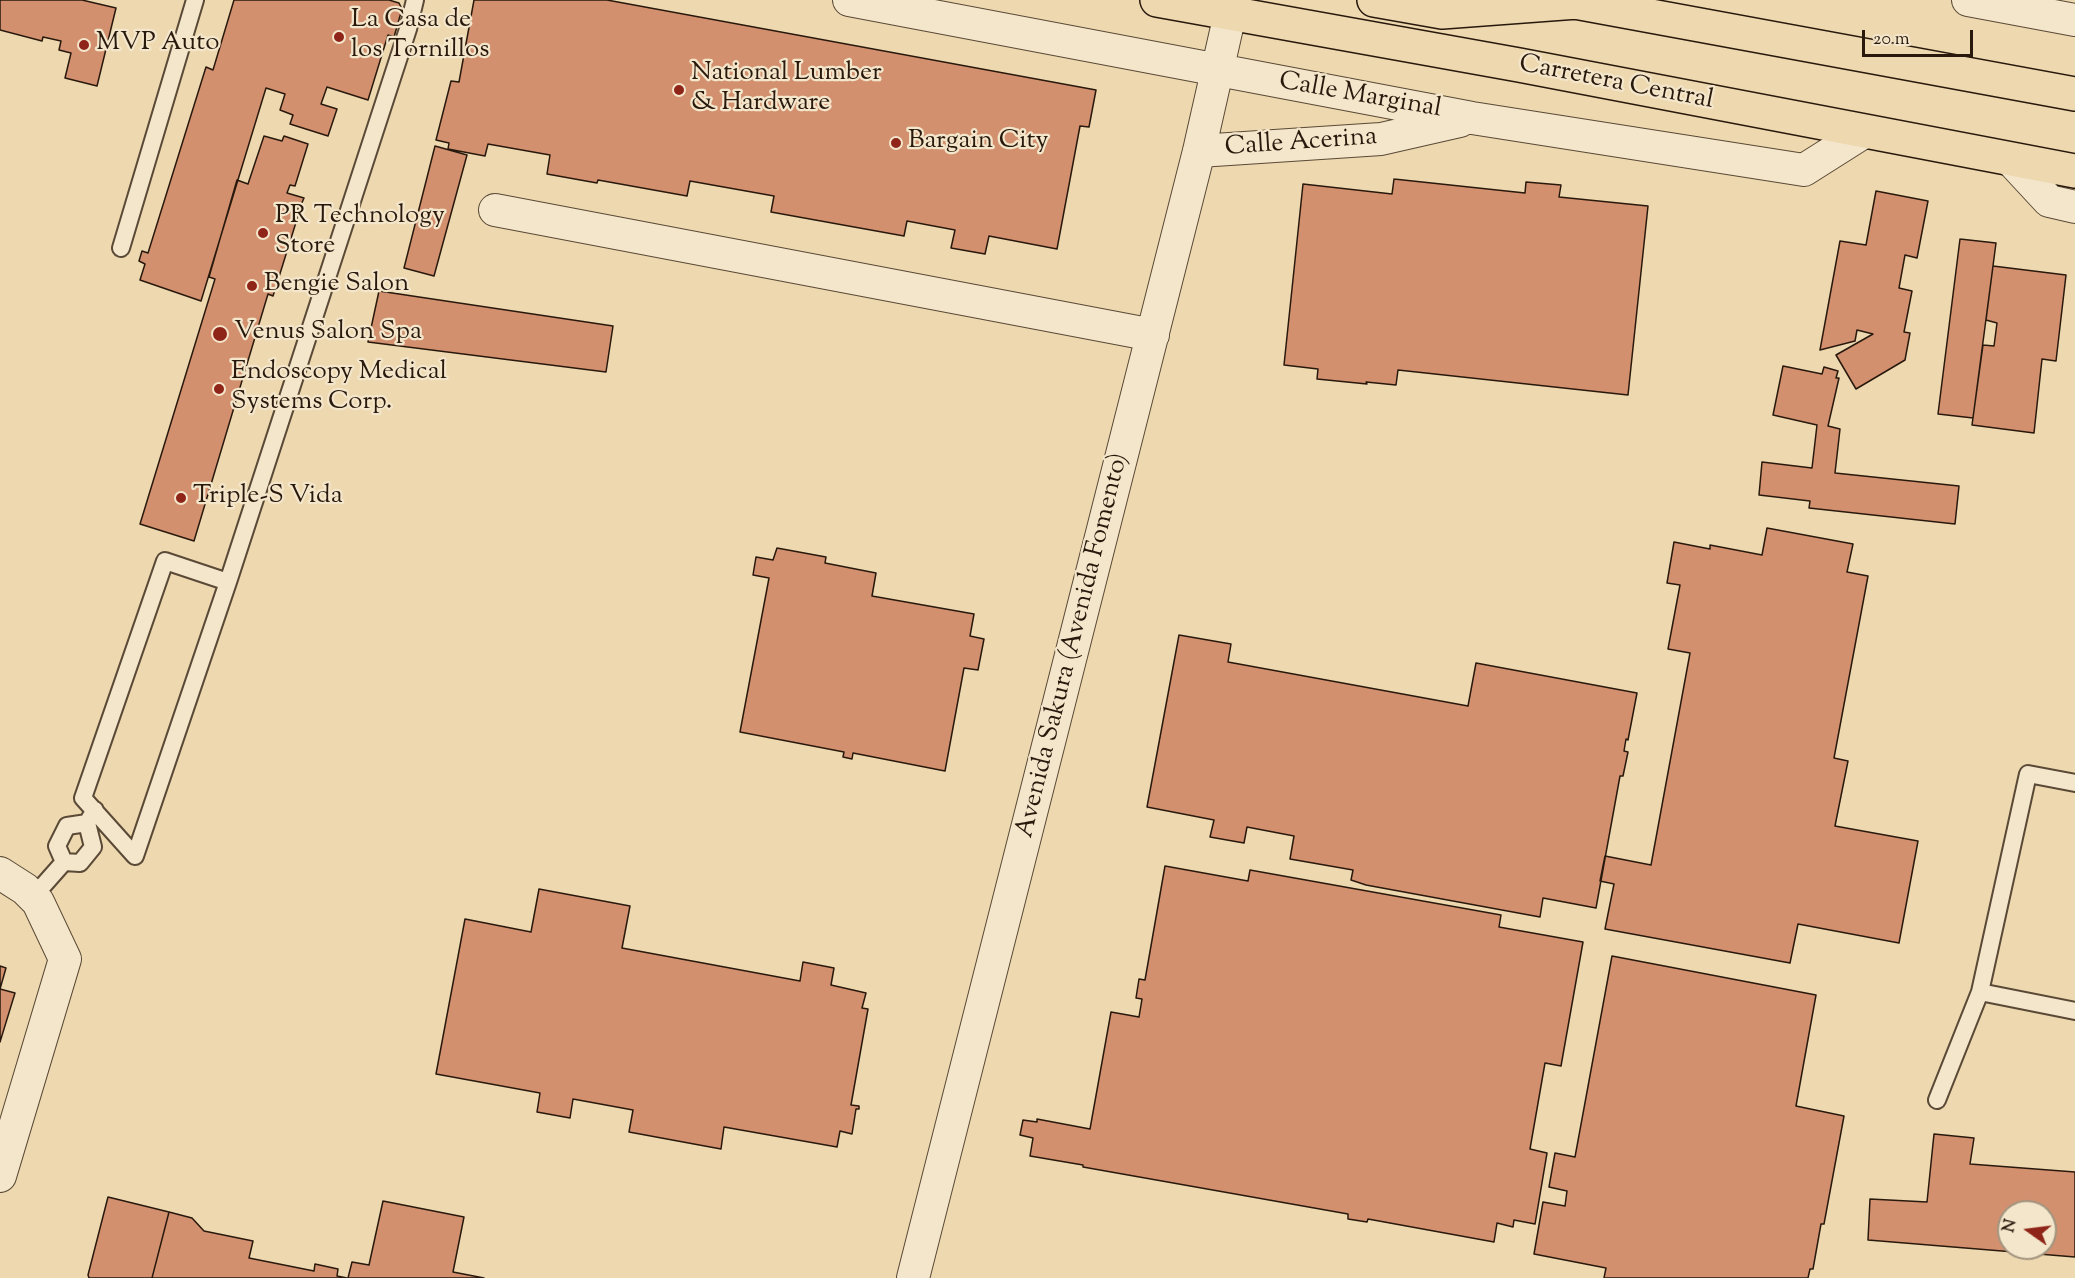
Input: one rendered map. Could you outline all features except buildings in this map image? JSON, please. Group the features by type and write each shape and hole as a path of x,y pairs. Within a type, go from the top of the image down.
{"main road":[{"name":"Carretera Central","path":"1157,0 1220,7 2075,171"},
{"path":"1220,7 1291,0"},
{"path":"1374,0 1442,12 1570,1 2075,94"}],"street":[{"name":"Calle Marginal","path":"849,0 1472,118 1804,170 1864,132"},
{"path":"1968,0 2075,20"},
{"name":"Avenida Sakura (Avenida Fomento)","path":"914,1278 1199,151 1218,71 1220,7"},
{"name":"Calle Acerina","path":"1199,151 1381,139 1472,118"},
{"path":"2011,160 2049,201 2075,207"},
{"path":"495,210 1153,335"},
{"path":"0,873 33,897 43,910 65,959 0,1176"}],"lane":[{"path":"121,248 195,0"},
{"path":"91,817 135,856 228,582 408,29 415,0"},
{"path":"64,862 80,863 93,847 91,817 83,798 165,561 228,582"},
{"path":"1937,1100 1980,992 2028,774 2075,783"},
{"path":"64,862 57,846 67,826 91,817"},
{"path":"33,897 64,862"},
{"path":"1980,992 2075,1011"}],"place":[{"name":"La Casa de los Tornillos","path":"339,37"},
{"name":"MVP Auto","path":"84,45"},
{"name":"National Lumber & Hardware","path":"679,90"},
{"name":"Bargain City","path":"896,143"},
{"name":"PR Technology Store","path":"263,233"},
{"name":"Bengie Salon","path":"252,286"},
{"name":"Venus Salon Spa","path":"220,334"},
{"name":"Endoscopy Medical Systems Corp.","path":"219,389"},
{"name":"Triple-S Vida","path":"181,498"}]}
